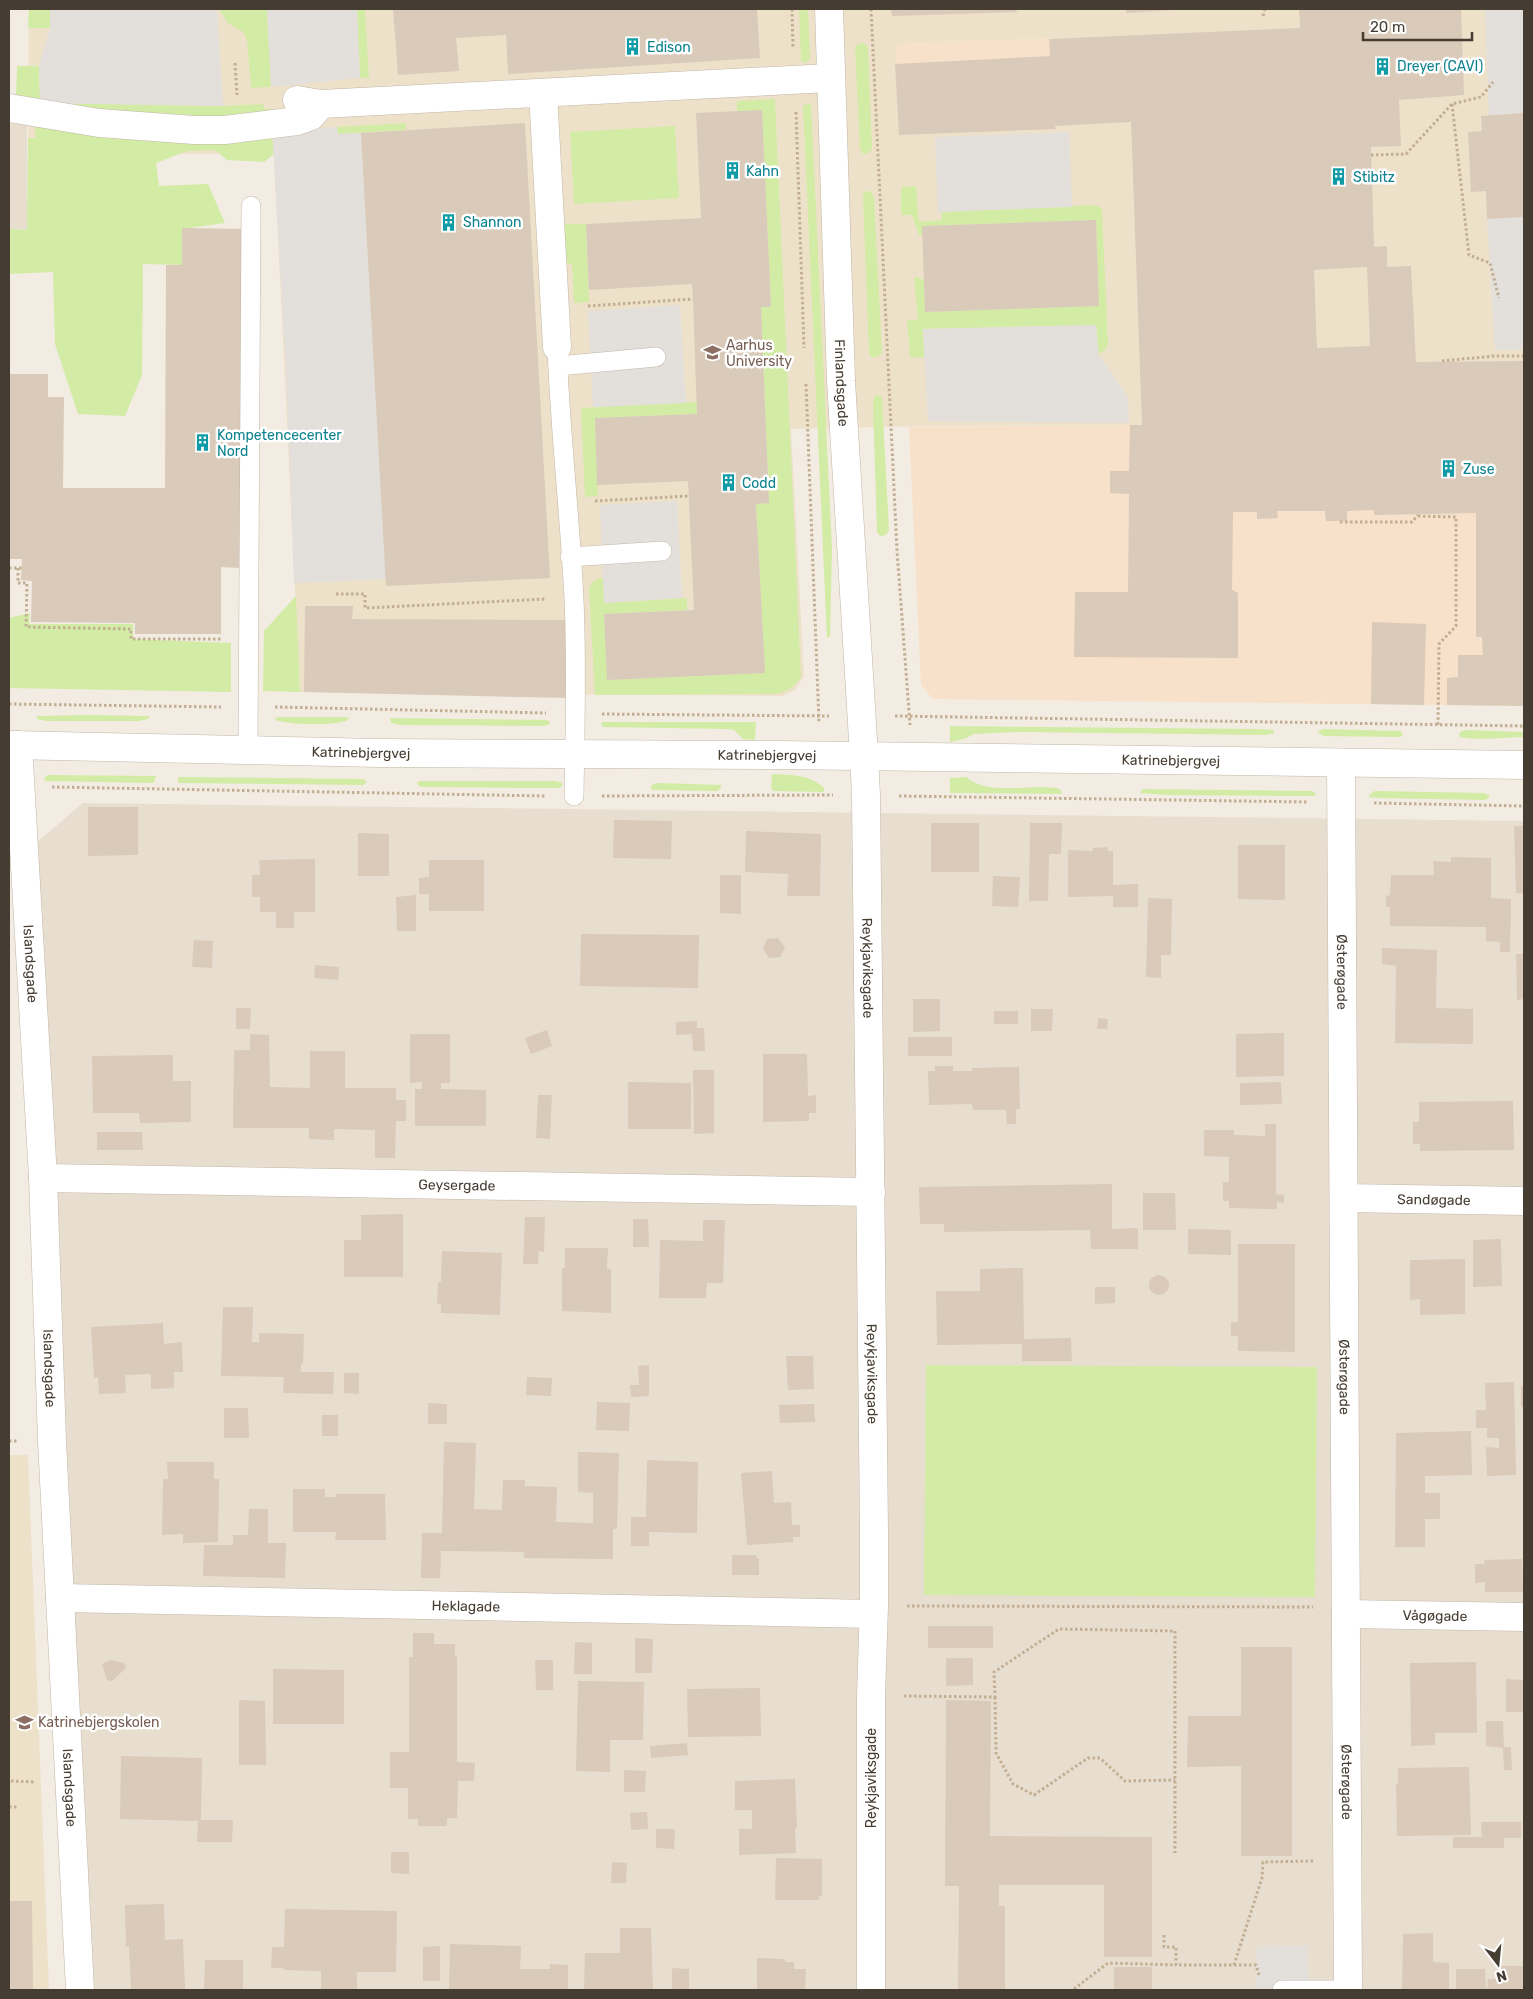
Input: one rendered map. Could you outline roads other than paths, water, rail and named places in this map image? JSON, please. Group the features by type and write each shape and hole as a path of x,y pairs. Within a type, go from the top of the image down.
{"street":[{"name":"Finlandsgade","path":"828,9 841,381 864,756"},
{"path":"9,108 99,123 194,130 225,130 297,121 311,116 309,102 543,93 830,78"},
{"path":"543,93 557,356"},
{"name":"Katrinebjergvej","path":"14,745 379,754 575,753 910,756 1524,765"},
{"name":"Islandsgade","path":"14,745 20,786 42,1178 60,1598 80,1990"},
{"name":"Reykjaviksgade","path":"864,756 871,1192 874,1610 871,1696 871,1990"},
{"name":"Østerøgade","path":"1341,763 1348,1990"},
{"name":"Geysergade","path":"42,1178 871,1192"},
{"name":"Sandøgade","path":"1344,1198 1524,1201"},
{"name":"Heklagade","path":"60,1598 874,1610"},
{"name":"Vågøgade","path":"1346,1610 1524,1617"}],"lane":[{"path":"248,750 252,206"},
{"path":"574,796 576,713 574,598 557,356 656,357"},
{"path":"570,557 662,551"},
{"path":"1282,1990 1348,1990"}],"place":[{"name":"Edison","path":"633,47"},
{"name":"Dreyer (CAVI)","path":"1383,66"},
{"name":"Kahn","path":"732,171"},
{"name":"Stibitz","path":"1339,177"},
{"name":"Shannon","path":"449,222"},
{"name":"Aarhus University","path":"712,353"},
{"name":"Kompetencecenter Nord","path":"203,443"},
{"name":"Zuse","path":"1449,469"},
{"name":"Codd","path":"728,483"},
{"name":"Katrinebjergskolen","path":"24,1722"}]}
